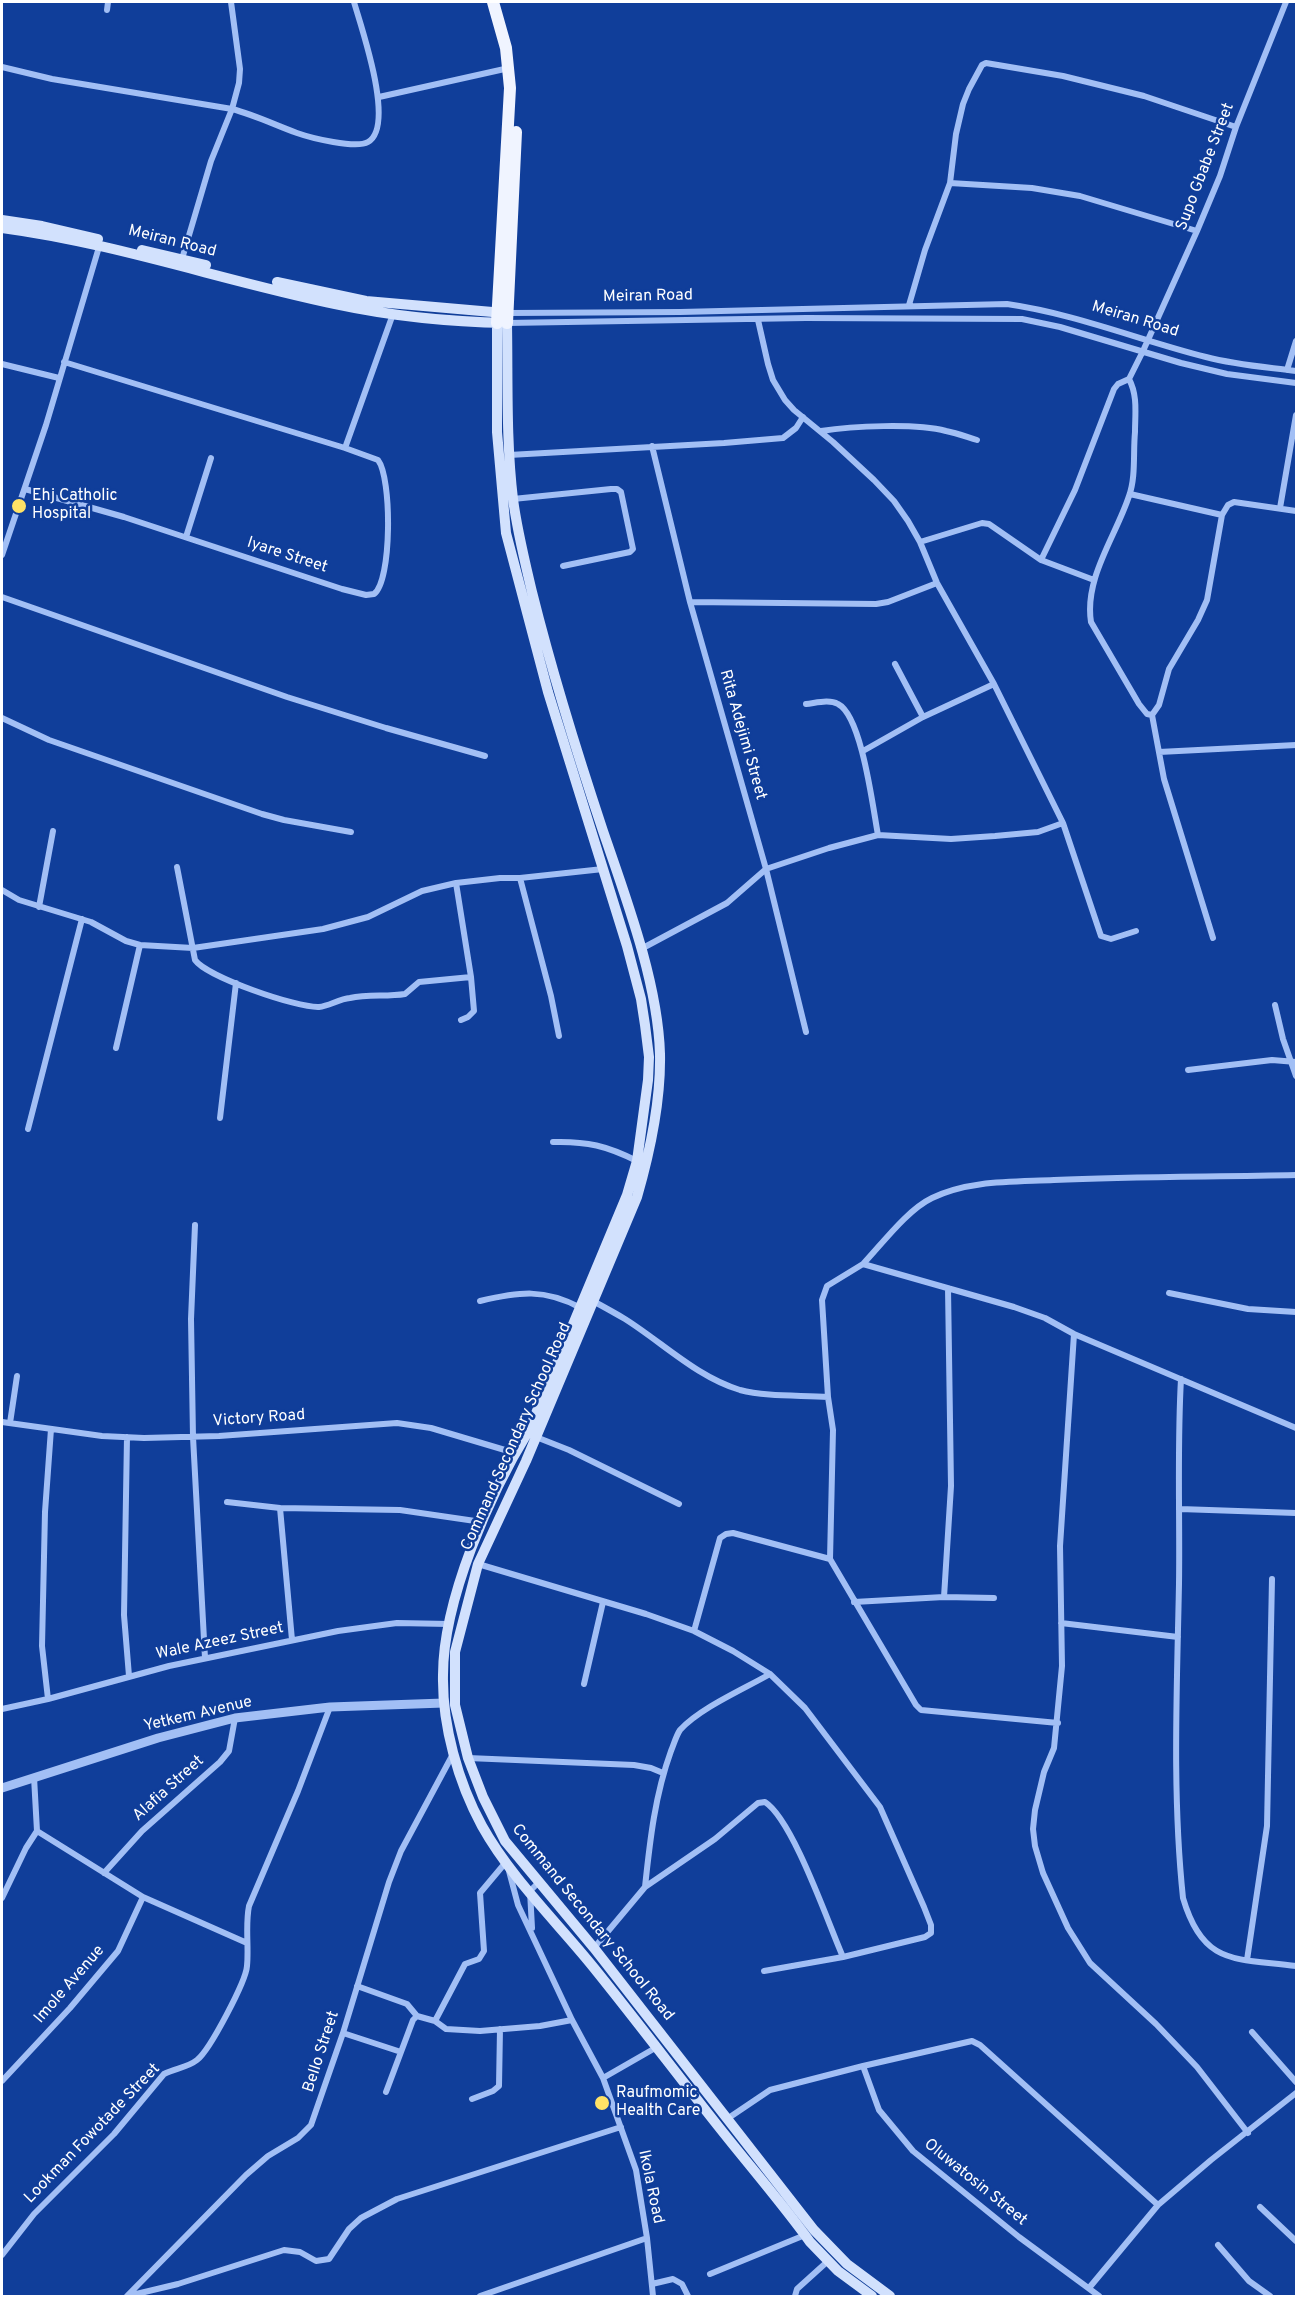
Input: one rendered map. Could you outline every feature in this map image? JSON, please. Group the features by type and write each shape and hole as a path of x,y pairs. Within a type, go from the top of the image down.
{"main road":[{"path":"493,2 506,48 510,88 503,318 513,499 532,593 576,749 641,949 649,982 660,1053 659,1080 642,1164"},
{"path":"501,2 514,45 517,75 496,432 506,533 548,692 609,887 641,999 649,1057 642,1164"},
{"name":"Meiran Road","path":"2,220 47,227 356,299 440,314"},
{"name":"Meiran Road","path":"2,228 99,247 335,304 393,314 503,318"},
{"path":"609,887 620,882"},
{"name":"Command Secondary School Road","path":"632,1196 633,1176 642,1164"},
{"name":"Command Secondary School Road","path":"642,1164 632,1196 586,1305 529,1430 515,1453 482,1522 468,1560 449,1624 444,1650 444,1703 454,1754 482,1825 507,1863 658,2046 806,2235 828,2261 872,2296"},
{"name":"Command Secondary School Road","path":"586,1305 536,1437 478,1564 455,1652 453,1676 455,1705 468,1758 486,1805 505,1841 594,1948 831,2250 890,2296"}],"street":[{"path":"107,10 108,2"},
{"path":"182,259 211,161 232,109 239,83 240,69 231,2"},
{"path":"2,67 52,79 232,109 255,115 298,133 328,141 359,144 370,140 377,130 379,97 354,2"},
{"name":"Supo Gbabe Street","path":"1041,560 1075,490 1114,389 1118,384 1129,379 1197,231 1286,2"},
{"path":"909,305 925,250 950,183 961,111 969,89 982,65 986,63 1063,76 1144,96 1236,127"},
{"path":"379,97 509,68"},
{"path":"950,183 1032,189 1080,196 1197,231"},
{"path":"2,555 25,489 99,247"},
{"name":"Meiran Road","path":"503,318 575,313 909,305 1015,305 1094,322 1206,358 1241,365 1296,371"},
{"path":"574,321 575,313"},
{"path":"64,362 345,448 393,314"},
{"name":"Meiran Road","path":"503,318 574,321 907,317 1022,319 1060,327 1227,374 1296,383"},
{"path":"758,320 773,380 785,399 894,501 920,542 937,583 994,684 1063,823 1101,936 1110,939 1136,931"},
{"path":"1287,370 1296,341"},
{"path":"2,364 59,378"},
{"path":"1129,379 1134,389 1136,405 1130,495 1094,580 1090,608 1091,622 1139,704 1147,714 1152,715"},
{"path":"1280,508 1296,415"},
{"path":"509,455 783,438 796,429 803,417"},
{"path":"821,431 846,427 918,428 945,430 977,440"},
{"name":"Rita Adejimi Street","path":"652,446 690,603 766,869 806,1032"},
{"name":"Iyare Street","path":"25,489 124,516 342,589 366,595 374,594 381,585 388,541 386,489 381,464 378,460 345,448"},
{"path":"186,537 211,458"},
{"path":"513,499 611,489 621,492 633,549 630,552 563,566"},
{"path":"1130,495 1222,515"},
{"path":"1213,938 1164,779 1152,715 1158,705 1170,669 1207,600 1222,515 1228,505 1234,502 1296,511"},
{"path":"920,542 982,523 989,524 1041,560 1094,580"},
{"path":"690,603 876,604 888,602 937,583"},
{"path":"2,597 287,697 484,756"},
{"path":"895,664 923,717"},
{"path":"863,751 923,717 994,684"},
{"path":"806,704 829,702 839,704 848,712 863,751 878,835"},
{"path":"2,718 49,740 262,814 351,832"},
{"path":"1160,752 1296,746"},
{"path":"641,949 727,903 766,869 829,848 878,835 951,839 1038,832 1063,823"},
{"path":"39,907 53,831"},
{"path":"177,867 195,960 200,966 236,983 286,1001 319,1007 353,997 405,994 416,984 426,981 471,977"},
{"path":"2,890 19,900 82,919 126,941 140,945 193,948 323,929 368,917 422,891 456,883 603,868"},
{"path":"520,878 551,996 559,1036"},
{"path":"456,883 474,1011 461,1020"},
{"path":"28,1130 82,919"},
{"path":"116,1048 140,945"},
{"path":"220,1118 236,983"},
{"path":"1275,1005 1294,1062 1296,1076"},
{"path":"1188,1070 1272,1060 1294,1062"},
{"path":"553,1142 572,1141 598,1145 642,1164"},
{"path":"1058,1723 921,1710 830,1559 833,1430 828,1397 823,1293 827,1286 863,1264 914,1211 930,1199 964,1187 1127,1176 1296,1175"},
{"path":"195,1225 191,1319 193,1437 206,1658"},
{"path":"863,1264 1045,1318 1074,1334 1296,1428"},
{"path":"944,1597 951,1486 948,1288"},
{"path":"480,1301 513,1293 555,1296 626,1319 685,1362 732,1386 764,1393 828,1397"},
{"path":"1169,1293 1248,1309 1296,1312"},
{"path":"1074,1334 1060,1546 1062,1666 1058,1723 1054,1748 1044,1772 1035,1810 1033,1829 1035,1846 1043,1873 1068,1928 1089,1963 1156,2024 1197,2067 1248,2133"},
{"path":"10,1423 17,1376"},
{"path":"1181,1379 1178,1444 1180,1509 1177,1786 1183,1898 1190,1921 1207,1945 1220,1953 1247,1960 1296,1966"},
{"name":"Victory Road","path":"2,1422 102,1436 127,1437 193,1437 397,1423 431,1428 515,1453"},
{"path":"48,1699 42,1646 45,1512 51,1429"},
{"path":"127,1437 124,1615 129,1676"},
{"path":"536,1437 569,1450 679,1504"},
{"path":"227,1502 280,1508 400,1510 482,1522"},
{"path":"280,1508 292,1640"},
{"path":"1180,1509 1296,1513"},
{"path":"694,1631 720,1538 726,1534 733,1533 830,1559"},
{"path":"478,1564 694,1631 733,1651 770,1674 805,1708 880,1807 931,1925 931,1933 925,1937 843,1957 764,1971"},
{"path":"1247,1960 1268,1826 1272,1579"},
{"path":"854,1602 944,1597 994,1598"},
{"path":"584,1684 603,1602"},
{"path":"1061,1623 1178,1637"},
{"name":"Wale Azeez Street","path":"2,1709 48,1699 129,1676 292,1640 388,1624 449,1624"},
{"path":"645,1887 651,1827 663,1773 678,1733 722,1701 770,1674"},
{"name":"Yetkem Avenue","path":"2,1788 158,1738 235,1718 330,1707 444,1703"},
{"name":"Lookman Fowotade Street","path":"2,2255 34,2214 114,2134 164,2074 175,2068 187,2066 208,2049 247,1969 249,1906 298,1791 330,1707"},
{"name":"Alafia Street","path":"104,1873 142,1831 220,1762 229,1751 235,1718"},
{"name":"Bello Street","path":"127,2296 246,2175 268,2157 298,2138 311,2125 343,2033 389,1882 401,1851 454,1754"},
{"path":"468,1758 634,1765 663,1773"},
{"path":"2,1898 26,1848 37,1832 34,1777"},
{"path":"594,1948 645,1887 715,1839 758,1803 765,1802 772,1806 789,1831 843,1957"},
{"path":"37,1832 144,1896 247,1943"},
{"path":"435,2021 465,1964 479,1959 484,1951 480,1893 507,1863"},
{"name":"Ikola Road","path":"507,1863 518,1905 572,2020 603,2078 636,2170 647,2238 653,2296"},
{"path":"533,1935 530,1891 539,1882"},
{"name":"Imole Avenue","path":"2,2081 70,2008 118,1951 144,1896"},
{"path":"357,1986 407,2004 417,2016 435,2021 446,2028 480,2031 540,2026 572,2020"},
{"path":"386,2091 413,2020 417,2016"},
{"path":"472,2099 493,2091 499,2086 500,2029"},
{"path":"1252,2032 1296,2082"},
{"path":"343,2033 401,2052"},
{"path":"727,2119 770,2090 972,2041 980,2045 1158,2205"},
{"path":"603,2078 658,2046"},
{"name":"Oluwatosin Street","path":"863,2066 879,2110 913,2151 1019,2237 1099,2296"},
{"path":"1089,2288 1158,2205 1296,2092"},
{"path":"127,2296 178,2284 284,2250 300,2252 316,2261 329,2259 349,2229 361,2218 388,2202 621,2127"},
{"path":"1260,2207 1296,2241"},
{"path":"710,2274 806,2235"},
{"path":"480,2296 647,2238"},
{"path":"1218,2245 1249,2281 1270,2296"},
{"path":"795,2296 797,2289 828,2261"},
{"path":"651,2284 673,2279 682,2283 688,2296"}],"place":[{"name":"Ehj Catholic Hospital","path":"19,506"},
{"name":"Raufmomic Health Care","path":"602,2103"}]}
